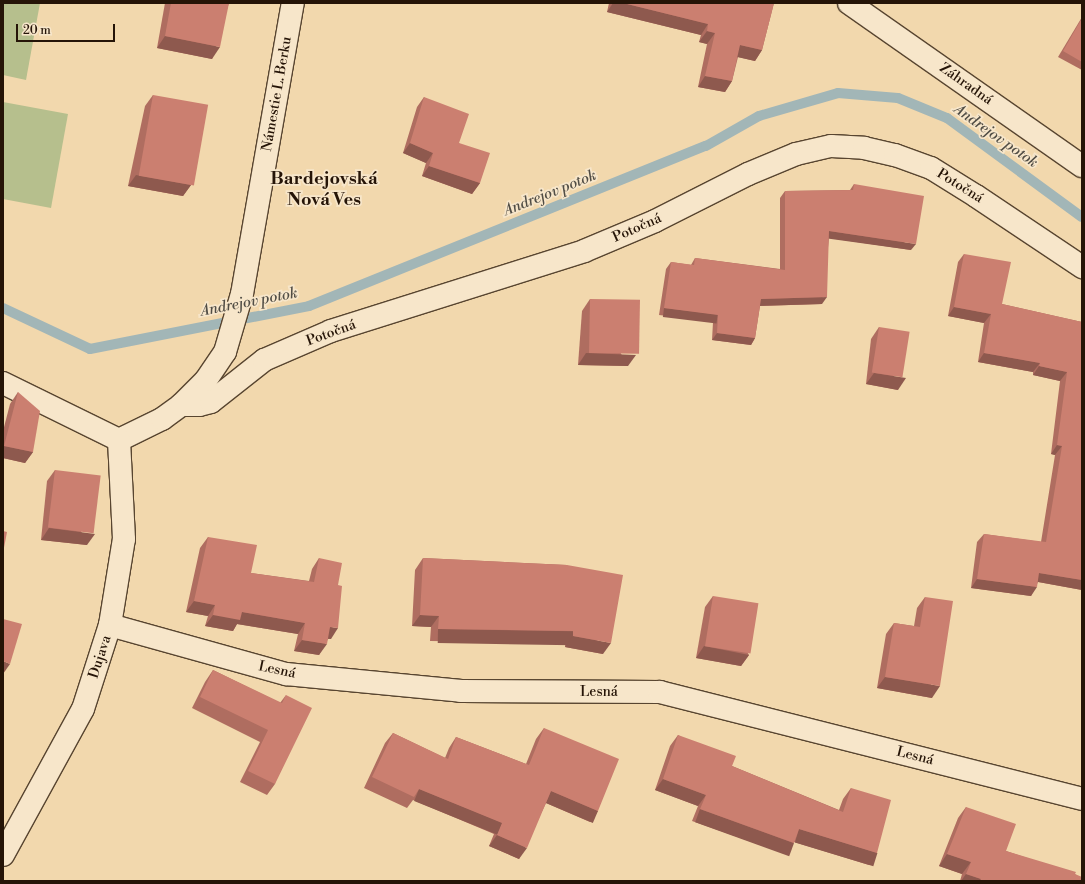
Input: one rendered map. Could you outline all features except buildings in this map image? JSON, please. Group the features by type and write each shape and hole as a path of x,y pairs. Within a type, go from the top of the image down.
{"street":[{"name":"Námestie L. Berku","path":"119,440 162,419 181,405 206,380 225,352 242,294 294,3"},
{"name":"Záhradná","path":"849,3 1082,166"},
{"name":"Potočná","path":"181,405 199,405 211,402 264,360 331,331 584,251 655,221 748,174 796,154 831,146 864,148 895,155 931,168 976,196 1082,267"},
{"path":"3,383 119,440"},
{"name":"Dujava","path":"3,855 83,709 110,625 124,539 119,440"},
{"name":"Lesná","path":"110,625 286,674 461,691 660,692 1017,782 1082,800"}],"green space":[{"path":"3,3 40,3 26,80 3,75"},
{"path":"3,102 68,114 51,208 3,199"}],"waterway":[{"name":"Andrejov potok","path":"3,308 90,349 309,306 706,146 759,116 838,93 898,98 947,118 1082,217"}],"district":[{"name":"Bardejovská Nová Ves","path":"324,190"}]}
